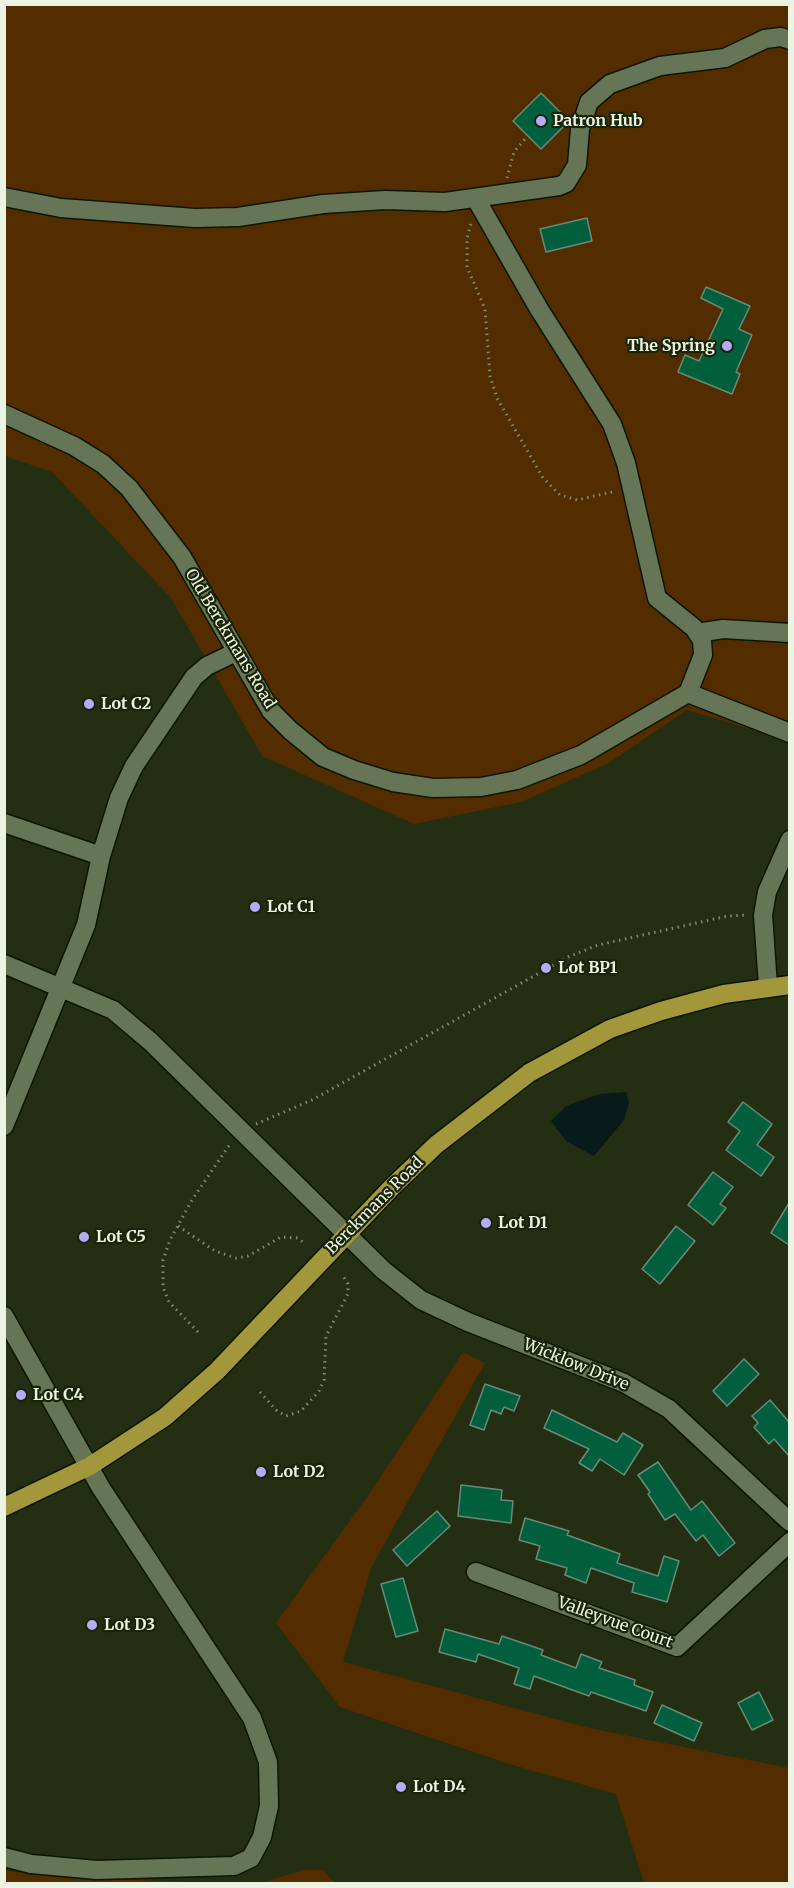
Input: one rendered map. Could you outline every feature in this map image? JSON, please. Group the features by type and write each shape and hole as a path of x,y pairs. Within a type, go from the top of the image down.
{"main road":[{"name":"Berckmans Road","path":"4,1507 90,1466 140,1436 191,1395 346,1234 437,1144 529,1073 610,1029 651,1015 724,994 768,986 789,985"}],"street":[{"path":"4,197 61,208 195,218 238,217 323,204 385,200 445,202 559,186 566,183 577,165 580,129 589,102 610,84 660,66 725,58 765,39 781,37 789,40"},
{"path":"476,199 538,309 612,424 629,478 657,598 702,640 703,655 688,693 789,733"},
{"name":"Old Berckmans Road","path":"4,414 74,446 103,464 129,488 182,557 271,711 323,757 393,782 433,788 481,787 517,780 581,755 688,693"},
{"path":"697,633 723,629 789,633"},
{"path":"4,1126 86,925 101,856 119,798 134,766 194,677 207,666 236,652"},
{"path":"4,823 101,856"},
{"path":"768,986 763,915 766,892 789,840"},
{"name":"Wicklow Drive","path":"4,964 113,1010 151,1042 383,1270 421,1300 468,1322 624,1383 669,1409 789,1522"},
{"path":"4,1316 77,1448 151,1566 252,1718 268,1762 269,1806 262,1837 251,1858 234,1866 97,1870 31,1864 4,1857"},
{"name":"Valleyvue Court","path":"476,1572 678,1647 789,1542"}],"path":[{"path":"508,194 507,177 510,162 514,152 525,139"},
{"path":"476,199 467,238 467,267 485,309 490,376 497,399 543,478 560,495 577,500 600,496 622,489 629,478"},
{"path":"198,1332 177,1313 163,1287 163,1260 177,1226 209,1174 241,1130 312,1100 568,957 598,945 728,916 763,915"},
{"path":"177,1226 215,1251 236,1258 248,1256 281,1237 297,1238 306,1244"},
{"path":"260,1392 276,1410 286,1416 301,1411 310,1404 324,1380 326,1336 348,1294 348,1284 342,1274"}],"shaded area":[{"path":"4,5 789,5 789,741 687,710 609,763 521,802 414,824 262,756 171,598 52,472 5,456"},
{"path":"626,1092 629,1103 624,1120 594,1156 566,1141 551,1121 566,1106 600,1094"},
{"path":"463,1352 485,1363 371,1568 343,1662 589,1728 789,1768 789,1883 644,1883 616,1794 509,1764 340,1707 276,1623 369,1494"},
{"path":"4,1870 43,1876 212,1883 5,1883"},
{"path":"303,1870 322,1870 336,1883 261,1883"}],"building":[{"name":"Patron Hub","path":"541,93 569,121 541,149 513,121"},
{"path":"587,218 592,241 546,252 540,229"},
{"name":"The Spring","path":"706,287 750,306 739,329 752,335 736,372 740,374 732,394 678,372 685,355 699,361 723,309 701,298"},
{"path":"743,1102 772,1124 757,1145 774,1157 761,1176 726,1150 740,1131 728,1122"},
{"path":"713,1172 733,1187 720,1204 726,1208 713,1225 688,1205"},
{"path":"789,1203 789,1245 771,1233"},
{"path":"676,1226 695,1241 660,1284 642,1269"},
{"path":"744,1359 759,1374 727,1406 713,1391"},
{"path":"485,1384 520,1396 514,1411 504,1407 501,1414 491,1410 484,1430 470,1425"},
{"path":"770,1400 789,1422 789,1456 774,1439 769,1444 754,1427 758,1423 752,1416"},
{"path":"552,1410 617,1442 623,1433 643,1445 624,1475 600,1459 592,1471 579,1463 589,1449 544,1428"},
{"path":"658,1462 691,1510 702,1501 735,1543 719,1556 703,1535 696,1541 675,1514 665,1520 648,1494 650,1492 638,1475"},
{"path":"461,1485 502,1490 501,1500 513,1501 511,1523 458,1516"},
{"path":"437,1511 450,1526 407,1566 393,1550"},
{"path":"525,1518 569,1531 567,1535 620,1554 617,1563 658,1576 664,1556 679,1561 667,1602 632,1592 634,1583 591,1568 586,1583 565,1575 567,1568 536,1559 540,1546 519,1540"},
{"path":"403,1578 418,1631 396,1637 381,1584"},
{"path":"445,1629 499,1644 502,1636 543,1650 541,1655 576,1668 581,1654 602,1662 599,1668 635,1680 634,1685 653,1692 646,1711 591,1692 589,1696 534,1676 530,1689 514,1684 519,1668 478,1654 476,1662 439,1652"},
{"path":"759,1692 773,1720 752,1730 738,1703"},
{"path":"662,1705 702,1723 694,1741 654,1723"}],"place":[{"name":"Patron Hub","path":"541,121"},
{"name":"The Spring","path":"727,346"},
{"name":"Lot C2","path":"89,704"},
{"name":"Lot C1","path":"255,907"},
{"name":"Lot BP1","path":"546,968"},
{"name":"Lot D1","path":"486,1223"},
{"name":"Lot C5","path":"84,1237"},
{"name":"Lot C4","path":"21,1395"},
{"name":"Lot D2","path":"261,1472"},
{"name":"Lot D3","path":"92,1625"},
{"name":"Lot D4","path":"401,1787"}]}
